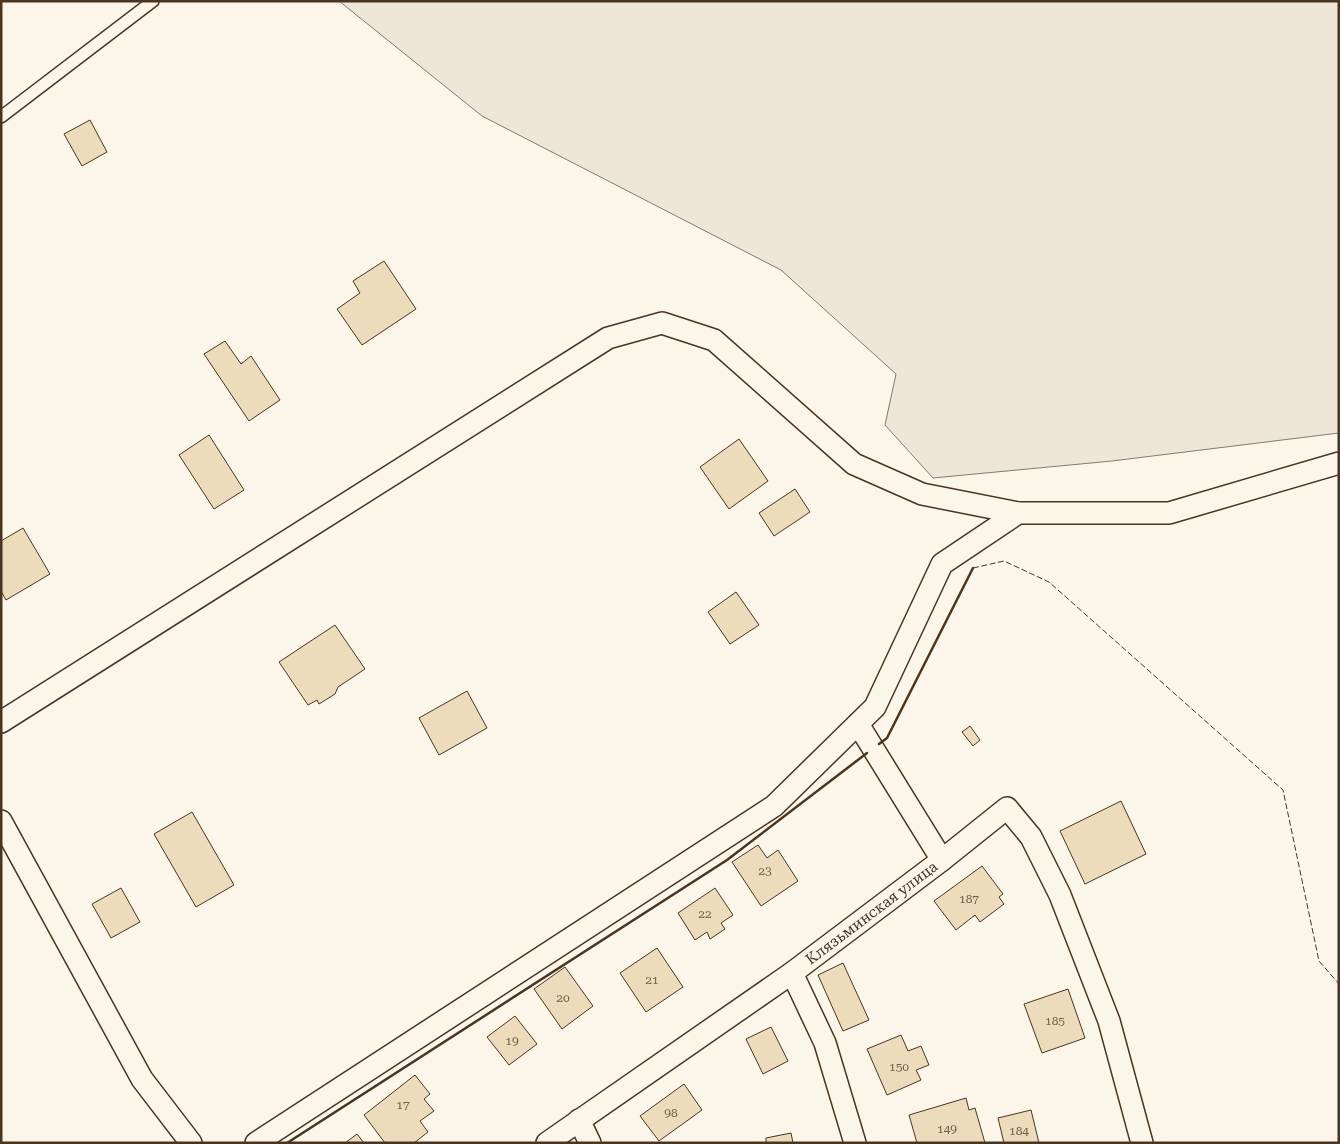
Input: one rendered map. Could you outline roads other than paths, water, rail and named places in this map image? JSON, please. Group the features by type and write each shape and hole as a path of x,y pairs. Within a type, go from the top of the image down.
{"street":[{"path":"1,722 608,338 662,324 714,340 854,464 922,494 1018,513 1169,514 1339,463"},
{"path":"256,1143 774,806 875,707 942,564 1018,513"},
{"name":"Клязьминская улица","path":"547,1143 792,973 942,860 858,724"},
{"path":"942,860 1007,808 1031,837 1060,895 1109,1021 1142,1143"},
{"path":"1,821 142,1079 191,1143"},
{"name":"Клязьминская улица","path":"792,973 825,1043 854,1143"},
{"path":"579,1120 590,1143"}],"lane":[{"path":"1,117 153,1"}]}
